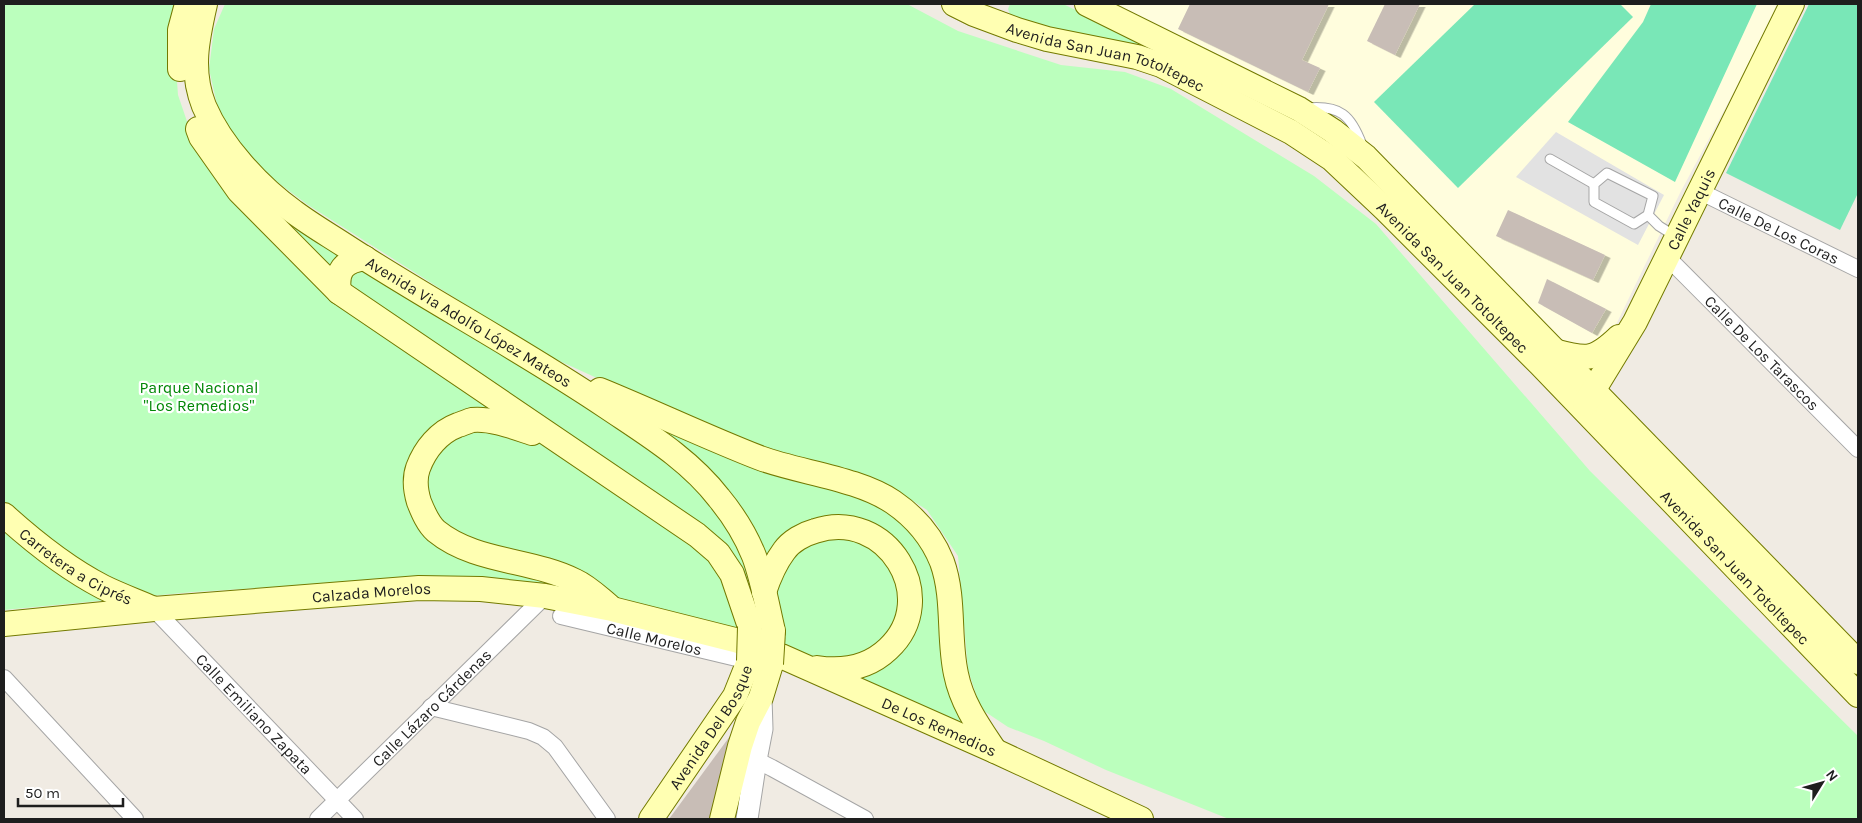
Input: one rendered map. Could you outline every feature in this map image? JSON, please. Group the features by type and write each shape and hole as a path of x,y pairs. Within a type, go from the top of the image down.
{"main road":[{"path":"187,4 180,30 179,65 187,105 201,137 239,191 339,292 697,535 718,553 732,574 742,634"},
{"name":"Avenida Via Adolfo López Mateos","path":"206,4 196,40 195,69 203,104 216,130 239,161 293,212 364,258 548,367 671,450 695,471 719,498 738,524 754,556 772,631 760,663"},
{"name":"Avenida San Juan Totoltepec","path":"954,4 989,12 1047,38 1137,57 1161,65 1302,139 1332,159 1588,399 1858,662"},
{"name":"Avenida San Juan Totoltepec","path":"1087,4 1299,109 1333,131 1366,158 1554,351 1588,399 1858,695"},
{"name":"Calle Yaquis","path":"1588,399 1635,322 1792,4"},
{"path":"339,292 337,280 342,268 352,260 364,258"},
{"path":"1554,351 1578,358 1596,355 1606,349 1635,322"},
{"path":"548,367 761,458 856,485 891,501 912,516 930,537 942,563 948,589 955,672 961,696 995,751"},
{"path":"556,440 504,423 472,420 446,430 428,448 417,469 416,491 420,506 435,530 453,542 477,551 555,573 575,581 612,609"},
{"name":"Carretera a Ciprés","path":"4,515 43,550 72,569 104,587 154,609"},
{"path":"764,592 772,570 785,549 804,534 828,527 852,527 874,536 893,552 905,573 910,597 907,621 895,642 877,659 855,668 831,670 802,666"},
{"name":"Calzada Morelos","path":"4,624 154,609 419,588 481,589 545,596 742,634"},
{"name":"De Los Remedios","path":"742,634 802,666 995,751 1141,819"},
{"name":"Avenida Del Bosque","path":"651,819 735,696 760,663 742,634"},
{"path":"722,819 740,746 748,722 761,697 760,663"}],"street":[{"name":"Calle De Los Coras","path":"1699,191 1858,269"},
{"name":"Calle De Los Tarascos","path":"1672,247 1858,449"},
{"name":"Calle Lázaro Cárdenas","path":"318,819 545,596"},
{"name":"Calle Emiliano Zapata","path":"154,609 354,819"},
{"name":"Calle Morelos","path":"561,616 760,663"},
{"path":"4,678 135,819"},
{"path":"747,819 762,729 761,697"},
{"path":"431,707 528,731 543,738 555,747 607,819"},
{"path":"756,760 865,819"}],"lane":[{"path":"1550,159 1594,184"},
{"path":"1607,173 1653,196 1648,215 1634,224 1594,202 1594,184 1607,173"},
{"path":"1648,215 1660,226 1672,247"}],"shaded area":[{"path":"1116,4 1781,4 1680,193 1611,335 1592,347 1561,344 1295,95"},
{"path":"1556,132 1664,195 1638,245 1516,177"}],"green space":[{"name":"Parque Nacional \"Los Remedios\"","path":"4,4 183,4 175,54 178,95 193,139 643,420 850,490 894,508 929,550 969,729 716,628 389,580 193,592 4,610"},
{"path":"225,4 907,4 958,31 1061,65 1125,72 1171,89 1314,176 1376,224 1590,471 1858,736 1858,819 1229,819 1106,770 1044,741 1008,727 981,709 968,670 958,556 927,510 888,485 771,451 632,394 542,353 308,205 265,173 234,143 220,118 209,69 214,29"},
{"path":"1010,4 1063,4 1251,93 1013,23 1008,9"},
{"path":"1475,4 1620,4 1633,17 1458,188 1374,102"},
{"path":"1651,4 1757,4 1675,182 1568,122 1643,22"},
{"path":"1809,4 1858,4 1858,193 1840,230 1726,173"}],"building":[{"path":"1190,4 1329,4 1302,60 1320,68 1308,92 1178,29"},
{"path":"1385,4 1420,4 1395,55 1367,41"},
{"path":"1508,210 1605,255 1593,280 1496,236"},
{"path":"1547,279 1606,309 1592,333 1538,303"},
{"path":"733,732 714,819 669,819"}]}
